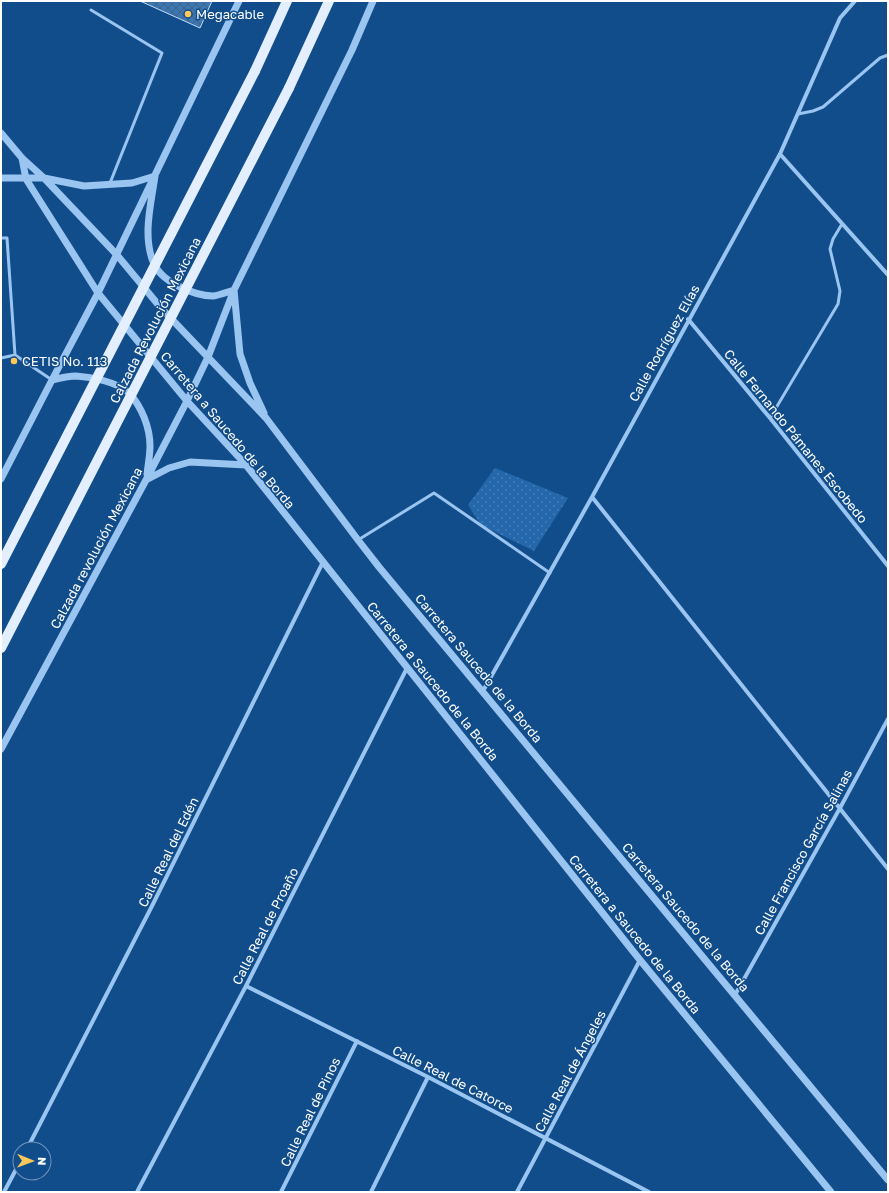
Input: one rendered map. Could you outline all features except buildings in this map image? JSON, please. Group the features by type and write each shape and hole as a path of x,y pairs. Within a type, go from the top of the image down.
{"main road":[{"name":"Calzada Revolución Mexicana","path":"1,564 255,71 287,1"},
{"name":"Calzada Revolución Mexicana","path":"1,648 289,88 329,1"}],"street":[{"path":"1,479 117,255 239,1"},
{"name":"Calzada revolución Mexicana","path":"1,749 187,401 208,357 234,290 348,57 373,1"},
{"name":"Calle Rodríguez Elías","path":"483,691 550,574 688,319 780,154 840,18 855,1"},
{"name":"Carretera Saucedo de la Borda","path":"1,133 22,158 44,178 117,255 161,308 266,418 358,540 888,1180"},
{"path":"780,154 888,275"},
{"path":"22,158 26,179"},
{"path":"1,178 44,178 84,186 132,182 155,176"},
{"path":"155,176 148,232 150,251 154,265 169,281 183,289 199,294 214,296 234,290 240,354 250,383 266,418"},
{"name":"Carretera a Saucedo de la Borda","path":"26,179 98,293 187,401 246,465 640,960 831,1192"},
{"name":"Calle Fernando Pámanes Escobedo","path":"688,319 770,418 888,566"},
{"path":"52,380 76,376 90,378 109,382 128,392 139,408 147,425 150,447 146,480"},
{"path":"146,480 169,468 190,462 246,465"},
{"path":"592,497 888,868"},
{"name":"Calle Real del Edén","path":"31,1141 156,898 323,562"},
{"name":"Calle Real de Proaño","path":"137,1192 246,986 407,668"},
{"name":"Calle Francisco García Salinas","path":"735,995 888,719"},
{"name":"Calle Real de Ángeles","path":"517,1192 640,960"},
{"name":"Calle Real de Catorce","path":"246,986 428,1077 649,1192"},
{"name":"Calle Real de Pinos","path":"282,1192 357,1041"},
{"path":"371,1192 428,1077"},
{"path":"4,1192 12,1177"}],"lane":[{"path":"91,10 162,53 110,185"},
{"path":"798,114 823,107 880,58 888,55"},
{"path":"770,418 838,304 840,291 830,249 833,239 842,224"},
{"path":"1,238 7,238 15,355"},
{"path":"1,358 15,355 52,380"},
{"path":"358,540 434,494 550,574"}],"shaded area":[{"path":"495,468 568,498 534,551 481,525 468,505"}],"place":[{"name":"Megacable","path":"188,14"},
{"name":"CETIS No. 113","path":"14,361"}]}
